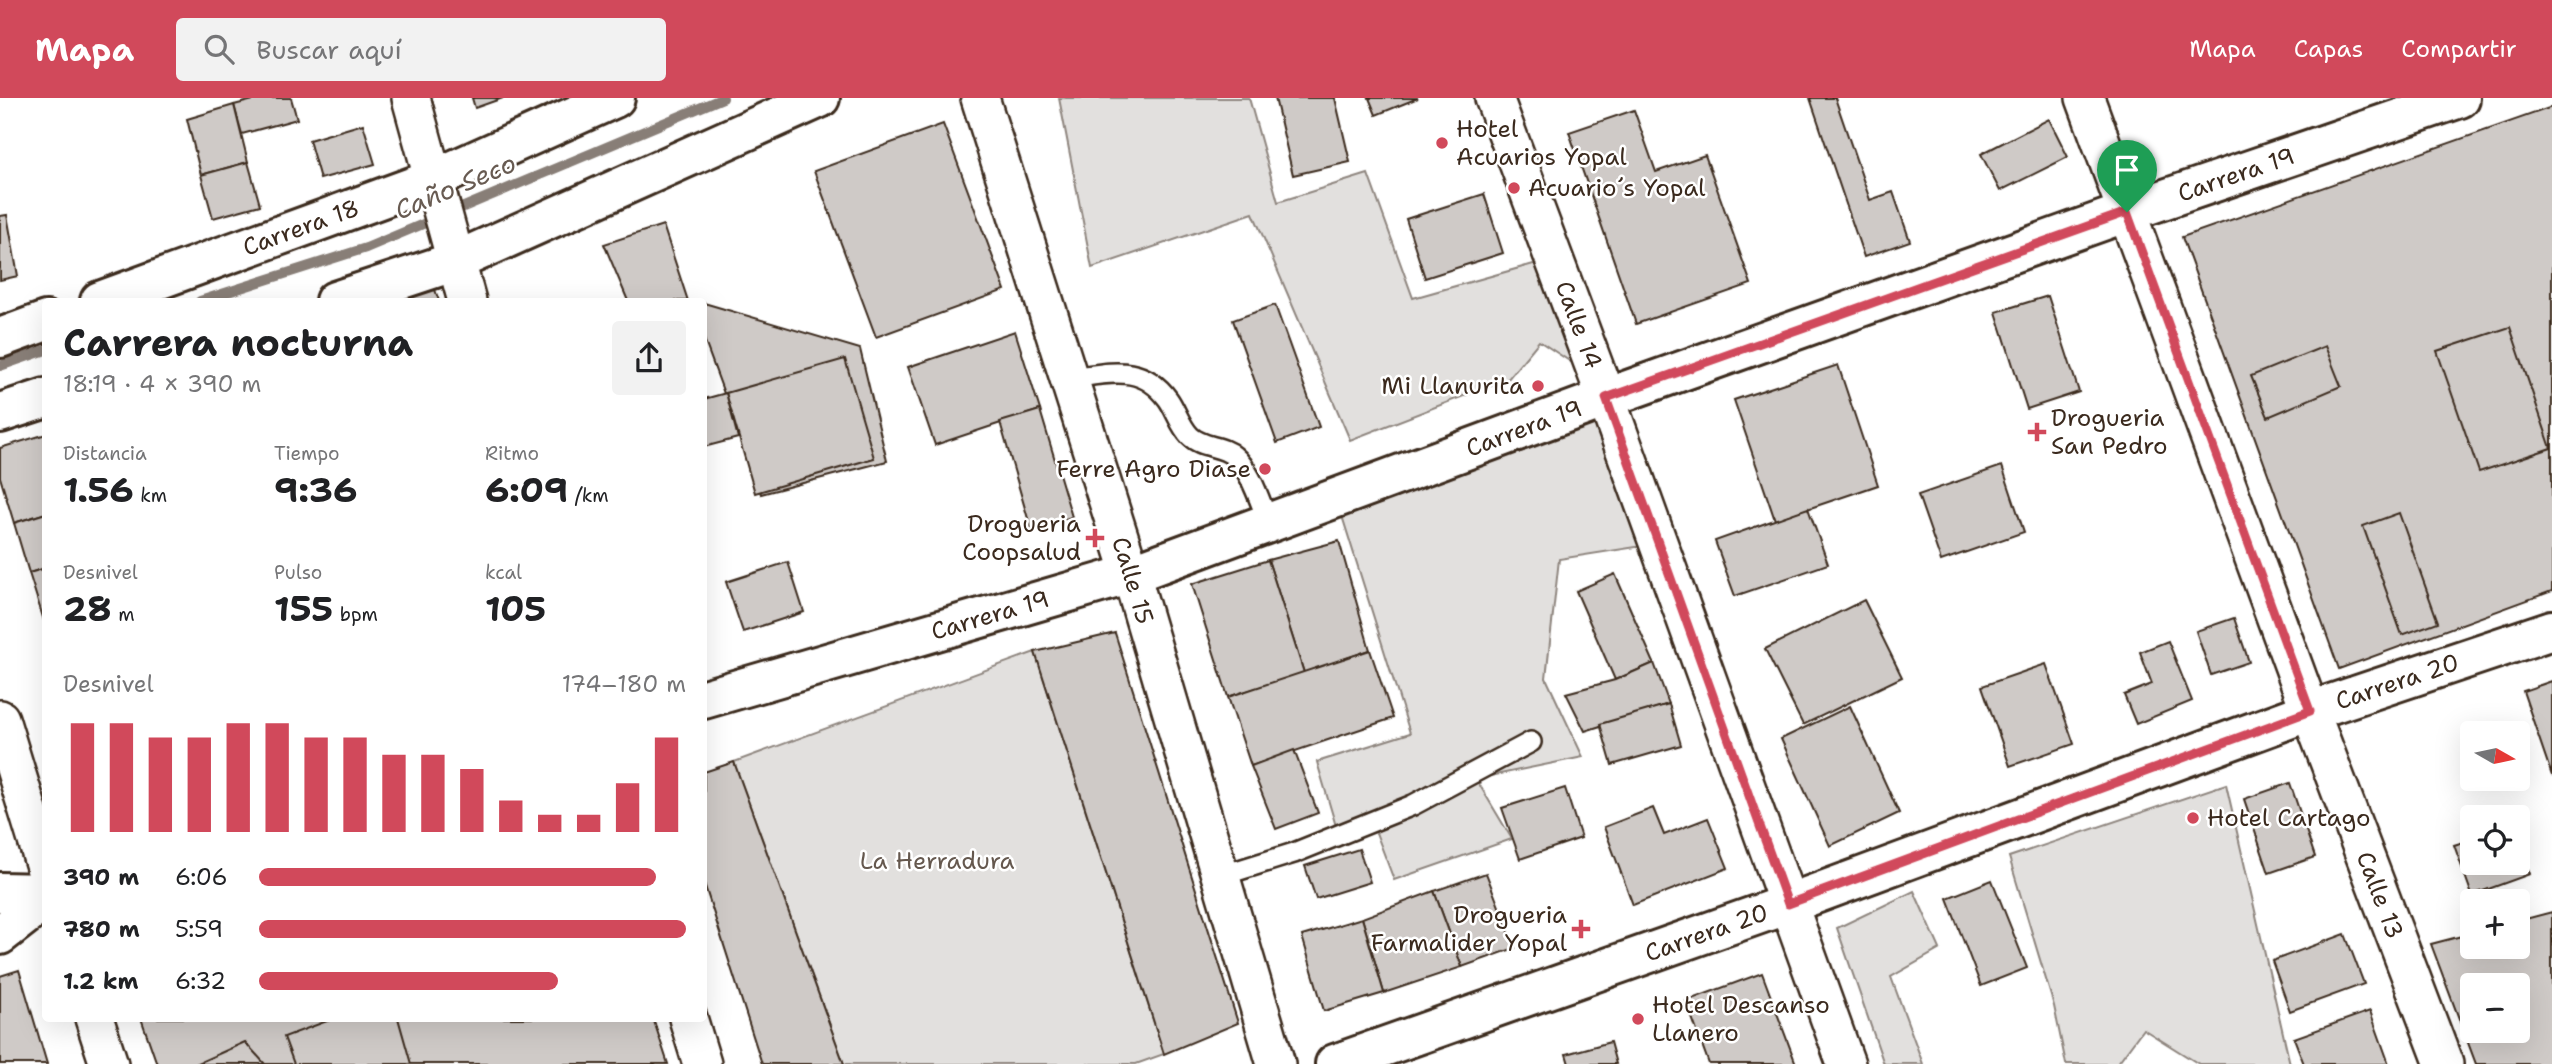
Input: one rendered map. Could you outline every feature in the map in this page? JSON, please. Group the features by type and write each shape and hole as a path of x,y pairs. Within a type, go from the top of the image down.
{"main road":[{"name":"Carrera 18","path":"110,298 438,195 615,98"},
{"path":"343,298 454,255 820,98"},
{"name":"Carrera 19","path":"707,698 1131,574 1606,398 2127,212 2460,98"},
{"path":"0,338 42,322"},
{"path":"0,413 42,399"},
{"name":"Carrera 20","path":"1335,1064 1788,904 2310,711 2552,630"},
{"path":"0,892 42,893"},
{"path":"0,935 42,902"}],"street":[{"path":"411,98 466,298"},
{"name":"Calle 15","path":"980,98 1131,574 1276,1064"},
{"name":"Calle 14","path":"1493,98 1606,398 1846,1064"},
{"name":"Calle 13","path":"2085,98 2310,711 2444,1064"},
{"path":"0,719 42,857"},
{"path":"95,1022 109,1064"},
{"path":"689,1022 702,1064"}],"lane":[{"path":"1069,378 1133,372 1153,381 1168,399 1188,434 1200,444 1233,454 1242,466 1269,523"},
{"path":"1220,876 1294,853 1413,805 1531,742"}],"green space":[{"path":"1059,98 1249,98 1278,202 1368,174 1413,298 1537,263 1574,364 1539,341 1508,379 1350,440 1253,213 1092,268"},
{"path":"1594,405 1649,545 1559,559 1546,678 1583,757 1476,779 1512,839 1394,880 1375,830 1338,833 1317,762 1410,733 1338,503"},
{"name":"La Herradura","path":"1035,652 1164,1054 1136,1064 844,1064 734,762"},
{"path":"2226,784 2290,1064 2199,1064 2143,1029 2117,1064 2066,1064 2054,1006 2009,857"},
{"path":"1914,891 1940,949 1891,977 1923,1064 1884,1064 1837,928"}],"building":[{"path":"261,98 291,98 297,119 242,134 234,105"},
{"path":"472,98 503,98 475,108"},
{"path":"1275,98 1335,98 1350,162 1293,175"},
{"path":"1369,98 1418,98 1376,115"},
{"path":"1810,98 1835,98 1870,200 1893,192 1910,241 1864,257"},
{"path":"234,105 248,162 201,175 187,119"},
{"path":"2552,107 2552,591 2339,669 2182,237"},
{"path":"1634,110 1656,172 1705,155 1751,284 1636,324 1569,132"},
{"path":"2049,119 2068,157 2000,191 1981,154"},
{"path":"363,124 375,164 320,179 309,140"},
{"path":"943,124 1005,290 876,337 814,171"},
{"path":"248,162 260,205 213,218 201,175"},
{"path":"1484,194 1503,253 1425,278 1406,219"},
{"path":"7,215 18,276 0,280 0,216"},
{"path":"663,225 687,298 627,298 604,244"},
{"path":"434,287 438,298 400,298"},
{"path":"2048,296 2079,392 2027,409 1996,312"},
{"path":"707,304 860,349 887,461 761,494 707,347"},
{"path":"1275,305 1319,427 1277,443 1233,320"},
{"path":"2510,327 2551,448 2479,472 2437,351"},
{"path":"1015,331 1040,410 935,445 908,367"},
{"path":"2325,346 2341,386 2268,417 2251,376"},
{"path":"845,359 874,458 755,493 726,393"},
{"path":"1838,365 1878,485 1775,520 1734,400"},
{"path":"726,393 738,438 707,446 707,398"},
{"path":"1040,410 1072,517 1031,529 1000,422"},
{"path":"42,435 42,514 14,523 0,477 0,448"},
{"path":"2002,466 2024,532 1941,561 1918,495"},
{"path":"1808,508 1828,564 1735,596 1715,541"},
{"path":"2399,513 2438,622 2402,635 2363,526"},
{"path":"42,514 42,569 29,573 14,523"},
{"path":"1339,541 1370,650 1304,673 1268,560"},
{"path":"1268,560 1304,673 1228,697 1192,584"},
{"path":"788,562 804,612 743,632 726,582"},
{"path":"42,569 42,614 29,573"},
{"path":"1615,574 1654,663 1615,680 1576,591"},
{"path":"1864,600 1902,677 1803,725 1765,649"},
{"path":"2234,618 2249,662 2211,675 2196,631"},
{"path":"1115,633 1238,1023 1164,1054 1035,652"},
{"path":"2168,641 2192,701 2136,724 2124,695 2152,684 2140,652"},
{"path":"1370,650 1393,718 1251,766 1228,697"},
{"path":"1654,663 1669,704 1585,731 1566,693 1615,680"},
{"path":"2046,664 2074,744 2010,766 1982,686"},
{"path":"2552,681 2552,776 2523,691"},
{"path":"1669,704 1681,745 1612,765 1600,724"},
{"path":"1850,706 1899,813 1830,846 1781,739"},
{"path":"1294,750 1318,813 1276,829 1251,766"},
{"path":"734,762 844,1064 762,1064 707,892 707,771"},
{"path":"2290,783 2315,857 2269,873 2244,799"},
{"path":"1565,788 1581,838 1520,859 1502,808"},
{"path":"1653,808 1664,835 1708,818 1728,868 1633,905 1604,827"},
{"path":"2460,843 2460,862 2454,845"},
{"path":"1359,849 1370,882 1316,899 1305,866"},
{"path":"1486,873 1515,948 1462,967 1434,891"},
{"path":"2465,875 2527,875 2489,889 2470,889"},
{"path":"1992,880 2027,968 1981,986 1947,898"},
{"path":"1434,891 1462,967 1384,993 1362,918"},
{"path":"2552,912 2552,1064 2476,1064 2468,1043 2530,1043 2530,973 2460,973 2460,1021 2431,944 2460,936 2460,959 2530,959 2530,918"},
{"path":"1362,918 1384,993 1324,1011 1302,936"},
{"path":"2345,934 2364,984 2290,1011 2272,961"},
{"path":"19,970 47,1064 0,1064 0,976"},
{"path":"1762,973 1796,1064 1709,1064 1686,1001"},
{"path":"2370,1011 2389,1064 2304,1064 2294,1038"},
{"path":"142,1022 654,1022 668,1064 157,1064"},
{"path":"324,1022 399,1022 411,1064 294,1064 284,1037"},
{"path":"245,1042 265,1064 196,1064"},
{"path":"1610,1042 1616,1064 1569,1064 1566,1054"}],"waterway":[{"name":"Caño Seco","path":"209,298 366,248 723,98"},
{"name":"Caño Seco","path":"0,366 42,351"}],"place":[{"name":"Hotel Acuarios Yopal","path":"1442,143"},
{"name":"Acuario´s Yopal","path":"1514,188"},
{"name":"Mi Llanurita","path":"1538,386"},
{"name":"Drogueria San Pedro","path":"2037,432"},
{"name":"Ferre Agro Diase","path":"1265,469"},
{"name":"Drogueria Coopsalud","path":"1095,538"},
{"name":"Hotel Cartago","path":"2193,818"},
{"name":"Drogueria Farmalider Yopal","path":"1581,929"},
{"name":"Hotel Descanso Llanero","path":"1638,1019"}],"route":[{"path":"2127,212 2310,711 1788,904 1606,398 2127,212"}]}
